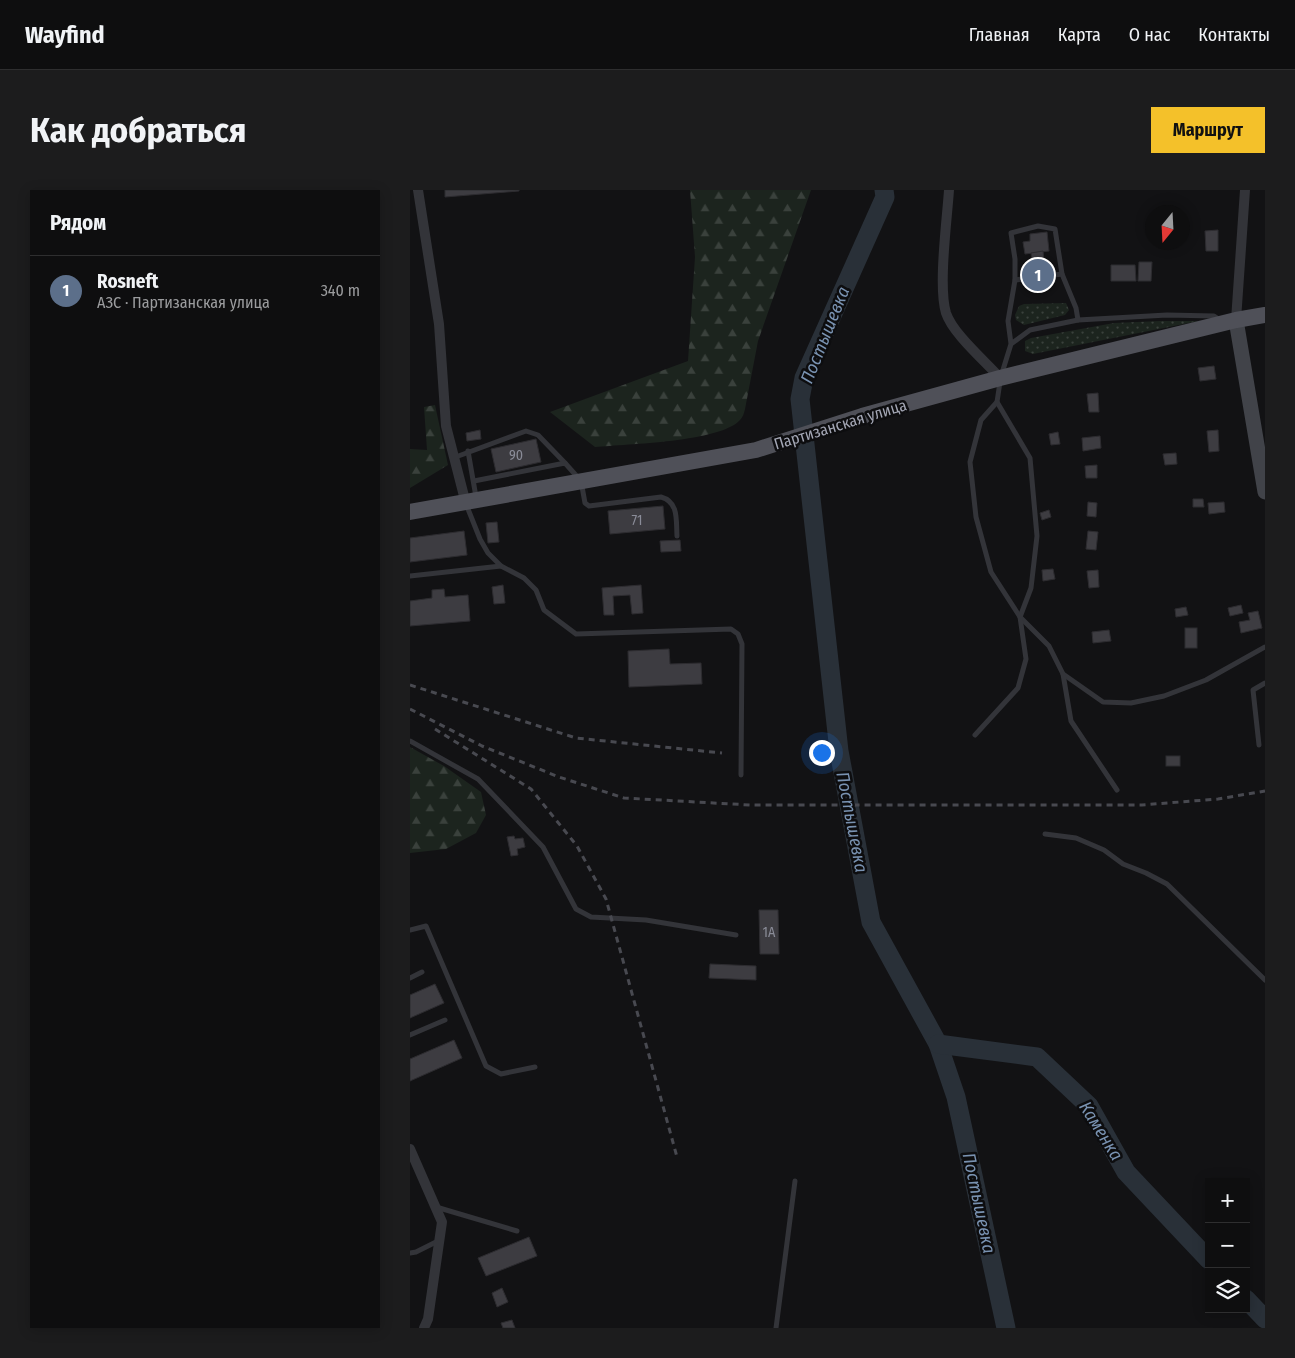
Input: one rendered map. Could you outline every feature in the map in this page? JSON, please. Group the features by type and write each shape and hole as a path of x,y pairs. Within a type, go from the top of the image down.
{"main road":[{"name":"Партизанская улица","path":"410,512 470,499 756,450 862,416 1000,378 1265,315"},
{"path":"1230,322 1265,492"}],"street":[{"path":"418,190 439,324 446,426 453,458 470,499"},
{"path":"949,190 943,296 947,314 956,329 1000,378"},
{"path":"1230,322 1245,190"},
{"path":"410,1149 442,1222 441,1240 428,1319 424,1328"}],"lane":[{"path":"1078,320 1076,308 1062,274 1055,229 1038,226 1011,233 1015,259 1015,280 1008,321 1012,344 1000,378 997,402 981,420 970,462 975,508 991,572 1020,617 1049,646 1063,674 1071,721 1117,790"},
{"path":"1015,280 1062,274"},
{"path":"1012,344 1030,330 1078,320 1167,315 1214,316 1230,322"},
{"path":"975,735 1018,688 1026,659 1020,617 1031,588 1037,536 1030,458 997,402"},
{"path":"453,458 526,431 538,435 581,481 585,503 589,506 661,497 669,500 674,505 677,536"},
{"path":"468,451 474,480 470,499 480,539 488,553 501,566 524,578 536,590 544,610 576,634 731,628 738,634 742,644 741,775"},
{"path":"474,480 565,463"},
{"path":"410,576 501,566"},
{"path":"1063,674 1103,702 1131,703 1164,696 1206,680 1265,647"},
{"path":"1259,745 1254,690 1265,683"},
{"path":"410,741 478,779 543,847 576,909 583,914 591,917 646,920 736,935"},
{"path":"1045,834 1076,838 1104,850 1123,864 1146,872 1167,884 1265,980"},
{"path":"410,930 426,926 486,1066 501,1074 535,1067"},
{"path":"410,978 422,972"},
{"path":"410,1035 446,1020"},
{"path":"776,1328 795,1180"},
{"path":"436,1206 517,1231"},
{"path":"410,1253 441,1240"}],"green space":[{"path":"690,190 811,190 758,341 743,415 740,420 729,427 713,433 672,441 595,447 550,412 688,361 695,257"},
{"path":"1066,303 1069,310 1065,315 1024,325 1016,320 1015,315 1019,306 1024,304"},
{"path":"1199,321 1033,354 1025,351 1025,341 1031,338 1114,323"},
{"path":"435,405 448,465 410,488 410,449 427,450 424,407"},
{"path":"410,747 444,766 481,792 486,815 476,833 446,849 410,853"}],"building":[{"path":"445,190 519,190 519,191 445,197"},
{"path":"1218,230 1218,251 1206,251 1205,231"},
{"path":"1047,232 1049,251 1025,254 1023,242 1030,241 1030,234"},
{"path":"1043,251 1045,269 1053,268 1055,282 1027,285 1025,271 1033,270 1031,253"},
{"path":"1139,262 1152,262 1151,281 1138,281"},
{"path":"1111,265 1135,265 1136,281 1111,281"},
{"path":"1214,366 1216,379 1200,381 1198,368"},
{"path":"1098,393 1099,412 1089,412 1087,394"},
{"path":"480,430 481,439 467,441 466,433"},
{"path":"1218,430 1219,451 1209,452 1207,431"},
{"path":"1058,432 1060,444 1051,445 1049,434"},
{"path":"1100,436 1101,448 1083,451 1082,438"},
{"path":"536,439 541,462 496,472 491,449"},
{"path":"1176,453 1177,464 1165,465 1163,454"},
{"path":"1097,465 1097,478 1086,478 1085,466"},
{"path":"1193,499 1203,499 1204,507 1193,507"},
{"path":"1088,502 1097,503 1096,517 1087,516"},
{"path":"1224,502 1225,512 1209,514 1208,503"},
{"path":"663,506 665,529 610,534 608,511"},
{"path":"1049,510 1051,517 1042,520 1040,513"},
{"path":"497,522 499,542 488,543 486,523"},
{"path":"464,531 467,555 410,562 410,538"},
{"path":"1088,531 1098,532 1096,550 1086,549"},
{"path":"680,540 681,551 661,552 660,541"},
{"path":"1053,569 1055,579 1043,581 1042,570"},
{"path":"1098,570 1099,587 1089,588 1087,571"},
{"path":"503,585 505,603 494,604 492,587"},
{"path":"641,585 643,613 632,614 630,595 613,596 614,615 604,615 602,588"},
{"path":"444,589 445,597 468,595 470,621 410,626 410,601 432,598 432,590"},
{"path":"1241,605 1243,613 1230,616 1228,608"},
{"path":"1186,607 1188,615 1176,617 1175,609"},
{"path":"1258,611 1262,628 1241,633 1239,622 1250,620 1248,613"},
{"path":"1185,628 1197,628 1197,648 1185,648"},
{"path":"1109,630 1111,641 1093,643 1092,632"},
{"path":"669,649 670,664 701,663 702,684 629,687 628,651"},
{"path":"1166,756 1180,756 1180,766 1166,766"},
{"path":"514,836 515,839 523,838 525,847 517,849 518,855 511,856 507,837"},
{"path":"759,910 778,910 779,954 760,954"},
{"path":"710,964 756,966 756,980 709,978"},
{"path":"435,984 444,1003 410,1018 410,995"},
{"path":"454,1040 462,1058 410,1081 410,1059"},
{"path":"529,1237 537,1256 486,1276 478,1258"},
{"path":"502,1288 508,1302 497,1307 492,1293"},
{"path":"512,1320 515,1328 503,1328 501,1323"}],"waterway":[{"name":"Постышевка","path":"884,190 885,197 804,378 800,399 839,751 871,922 938,1044 956,1097 1006,1328"},
{"name":"Каменка","path":"938,1044 1037,1057 1089,1106 1126,1172 1205,1256"},
{"name":"Каменка","path":"1250,1303 1265,1319"}],"railway":[{"path":"410,685 576,738 722,753"},
{"path":"410,709 482,746 559,777 624,798 750,805 1142,805 1218,799 1265,791"},
{"path":"435,729 531,789 577,846 606,899 677,1157"}],"place":[{"name":"Rosneft","path":"1038,275"}]}
